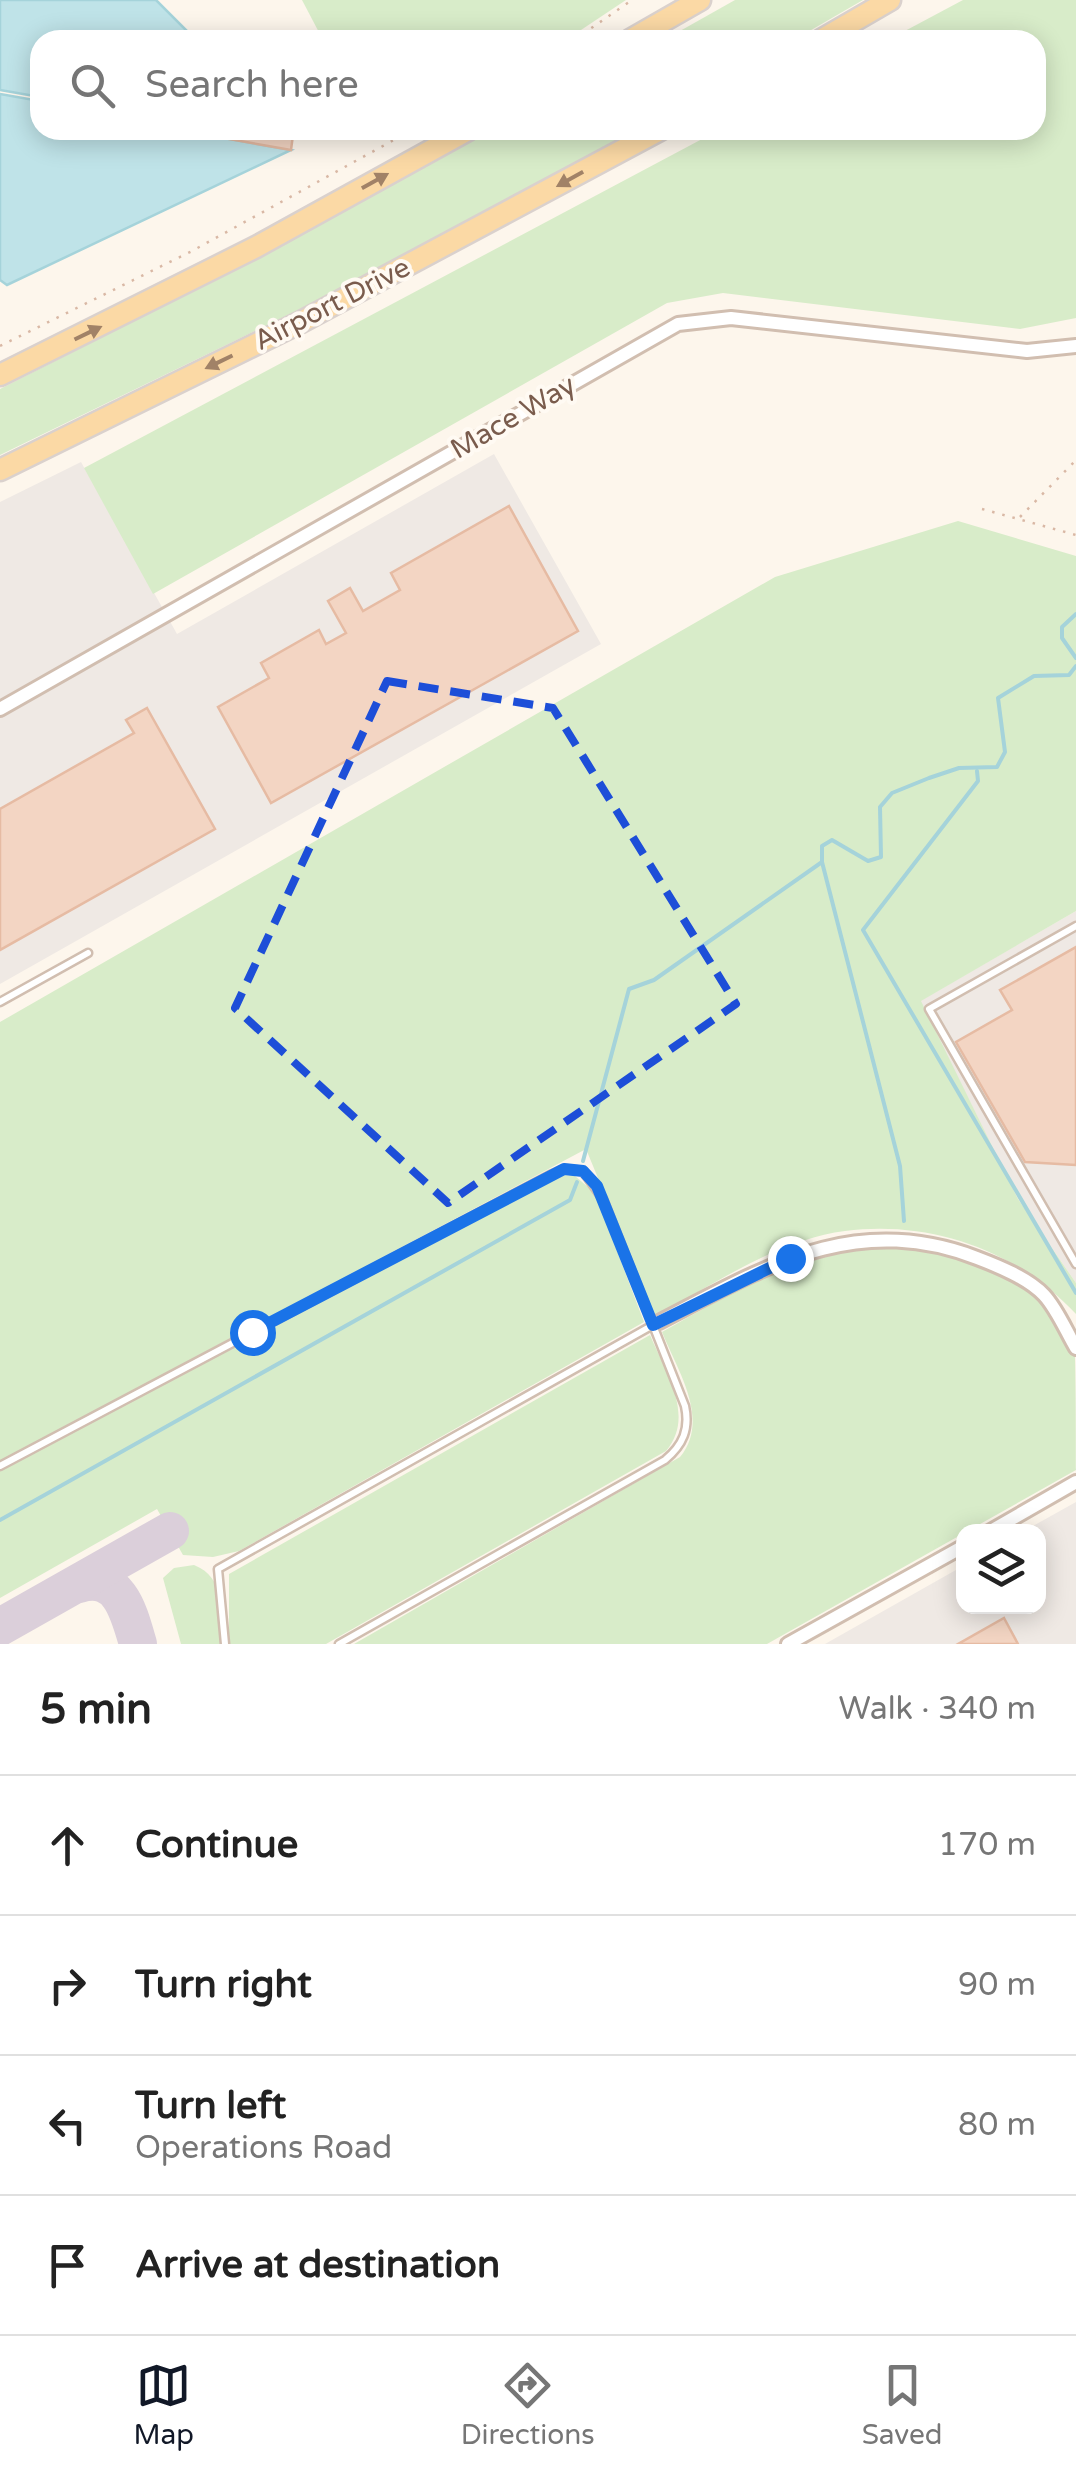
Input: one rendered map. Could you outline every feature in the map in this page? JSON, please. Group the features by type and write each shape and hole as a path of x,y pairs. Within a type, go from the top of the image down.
{"main road":[{"path":"648,30 700,0"},
{"path":"838,30 890,0"},
{"path":"0,375 242,254 450,140"},
{"name":"Airport Drive","path":"0,470 301,322 641,140"}],"street":[{"name":"Mace Way","path":"0,710 678,324 731,318 1027,351 1076,346"},
{"path":"656,1324 790,1258 833,1244 870,1239 934,1244 998,1266 1044,1294 1074,1338"},
{"path":"1002,1524 1076,1482"},
{"path":"788,1644 956,1550"}],"lane":[{"path":"1076,926 929,1010 1076,1264"},
{"path":"0,1002 88,953"},
{"path":"0,1466 564,1169 583,1171 597,1186 656,1324 688,1419 674,1452 339,1644"},
{"path":"225,1644 218,1569 656,1324"}],"path":[{"path":"588,30 632,0"},
{"path":"0,346 192,251 394,140"},
{"path":"1019,518 1076,460"},
{"path":"982,509 1076,535"}],"highlighted area":[{"path":"387,681 553,708 736,1004 448,1203 235,1008"}],"shaded area":[{"path":"494,454 601,644 0,984 0,502 81,462 177,634"},
{"path":"1076,911 1076,1283 1018,1199 920,1001"},
{"path":"1076,1502 1076,1644 825,1644 956,1570 956,1614 1046,1614 1046,1524 1037,1524"}],"green space":[{"path":"302,0 626,0 581,30 318,30"},
{"path":"735,0 863,0 811,30 682,30"},
{"path":"963,0 1076,0 1076,318 1020,329 723,293 667,303 153,594 84,468 700,140 1046,140 1046,30 907,30"},
{"path":"464,140 620,140 407,257 0,455 0,389 263,255"},
{"path":"958,521 1076,556 1076,911 921,1001 1018,1199 1076,1283 1076,1314 1053,1292 1000,1257 941,1236 877,1229 845,1231 796,1243 655,1316 586,1149 0,1461 0,1022 775,577"},
{"path":"564,1175 575,1176 595,1193 644,1322 239,1551 213,1557 183,1555 157,1509 0,1598 0,1471 423,1245"},
{"path":"894,1246 969,1263 1020,1286 1061,1319 1074,1339 1076,1470 980,1524 956,1524 956,1538 767,1644 354,1644 680,1457 689,1442 692,1411 662,1332 773,1274 861,1249"},
{"path":"650,1335 670,1378 678,1408 675,1437 666,1451 326,1644 229,1644 229,1574"},
{"path":"194,1565 212,1578 217,1588 221,1644 181,1644 163,1578 174,1568"}],"water":[{"path":"0,0 156,0 186,30 30,30 30,95 0,90"},
{"path":"0,94 30,99 30,140 235,140 291,150 7,285 0,280"}],"building":[{"path":"235,140 292,140 291,150"},
{"path":"509,506 578,631 271,803 218,707 269,678 261,663 319,630 326,644 346,633 328,601 350,588 363,611 400,590 391,573"},
{"path":"147,708 215,829 0,950 0,809 134,733 126,720"},
{"path":"1076,947 1076,1165 1025,1162 956,1042 1012,1010 1000,990"},
{"path":"1004,1618 1018,1644 958,1644"}],"waterway":[{"path":"1076,614 1062,627 1062,638 1076,658"},
{"path":"583,1161 629,989 654,980 822,862 822,846 832,840 868,861 881,857 880,807 892,793 959,768 997,767 1005,752 998,698 1034,676 1069,675 1076,666"},
{"path":"977,771 978,781 863,930 1076,1293"},
{"path":"822,862 900,1166 904,1221"},
{"path":"0,1520 570,1200 577,1182"}],"taxiway":[{"path":"0,1627 170,1531"},
{"path":"79,1584 93,1582 113,1590 126,1608 138,1644"}],"route":[{"path":"252,1332 564,1169 583,1171 597,1186 653,1325 790,1258"}]}
